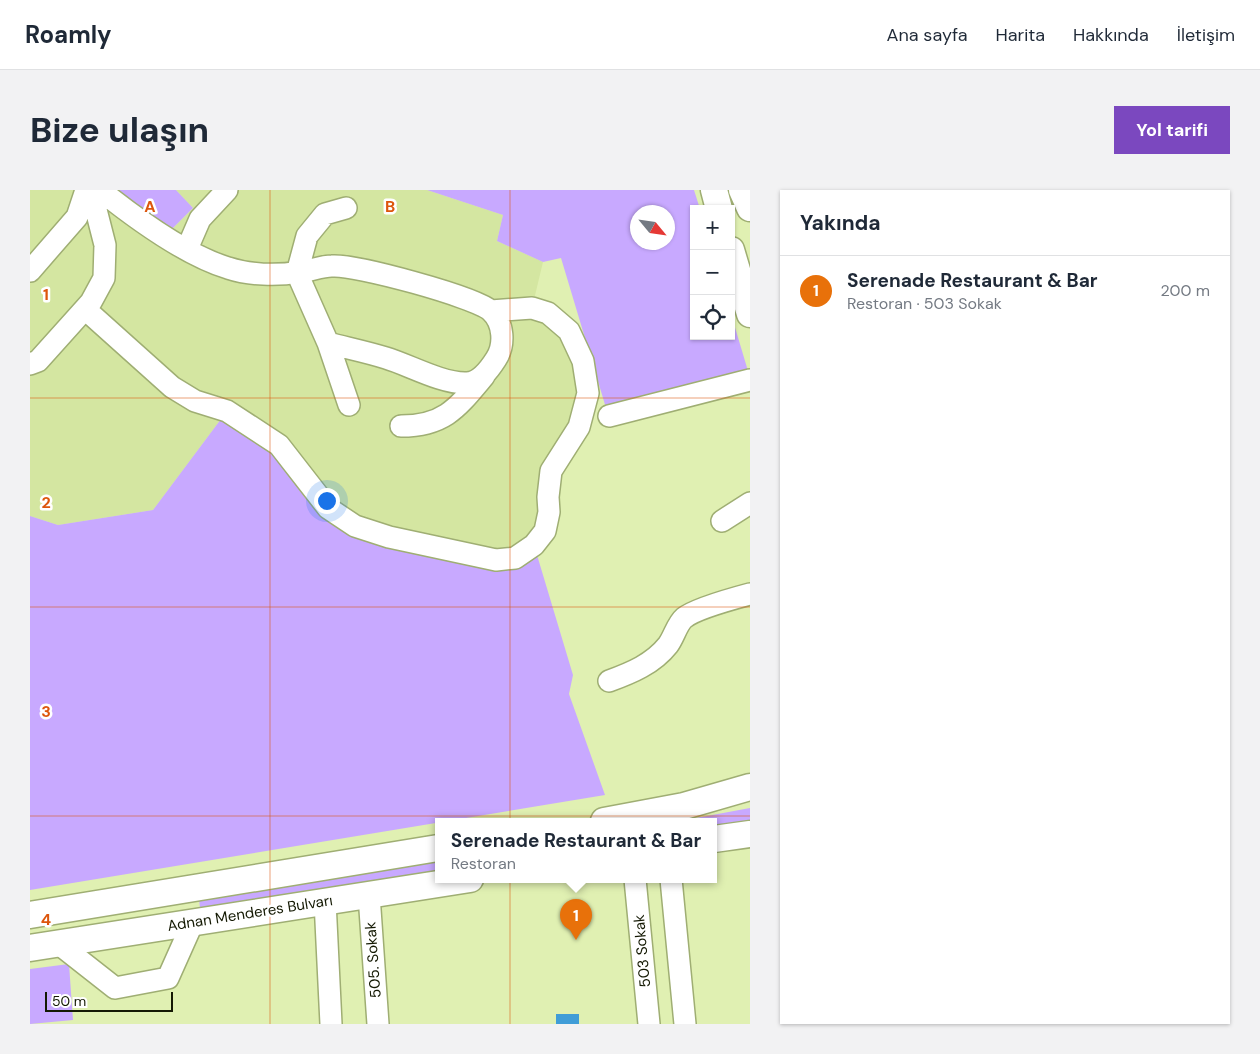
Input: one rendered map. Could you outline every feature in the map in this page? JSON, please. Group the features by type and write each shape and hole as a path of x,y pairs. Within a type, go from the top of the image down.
{"main road":[{"path":"714,190 718,205"},
{"path":"742,190 750,208"},
{"path":"735,263 750,314"},
{"path":"620,818 684,806 750,787"},
{"path":"717,839 750,834"},
{"path":"30,915 435,848"},
{"name":"Adnan Menderes Bulvarı","path":"30,948 445,883"}],"street":[{"path":"30,271 77,217 86,190"},
{"path":"30,364 38,361 85,309 104,278 105,245 91,190"},
{"path":"100,190 131,215 187,249 227,268 254,274 296,273 333,266 395,278 468,299 491,311 501,325 502,340 498,357 485,376 460,404 439,420 420,426 401,426"},
{"path":"187,249 200,219 227,190"},
{"path":"346,208 325,214 307,236 296,273 328,342 349,405"},
{"path":"85,309 172,386 194,401 227,411 279,445 328,508 355,526 389,537 496,560 515,558 534,545 545,531 549,512 548,496 551,471 579,427 588,393 583,361 568,331 548,313 532,308 491,311"},
{"path":"328,342 386,358 451,381 466,384 485,376"},
{"path":"609,416 750,380"},
{"path":"722,521 750,503"},
{"path":"609,681 635,671 653,660 668,645 683,618 726,600 750,594"},
{"name":"503 Sokak","path":"635,883 649,1024"},
{"path":"671,883 685,1024"},
{"name":"505. Sokak","path":"369,895 378,1024"},
{"path":"325,901 331,1024"},
{"path":"59,944 115,988 168,978 193,922"}],"shaded area":[{"path":"30,190 100,190 165,236 193,208 176,190 427,190 503,215 497,241 543,262 532,308 569,331 588,393 560,453 549,512 515,558 355,526 227,411 153,510 58,525 30,516"},
{"path":"100,190 176,190 193,208 165,236"},
{"path":"427,190 694,190 699,205 690,205 690,340 735,340 735,327 748,371 606,408 561,258 543,262 497,241 503,215"},
{"path":"227,411 253,426 328,508 496,560 534,545 573,675 569,694 605,795 466,818 435,818 435,823 30,890 30,516 58,525 153,510"},
{"path":"750,808 750,823 717,828 717,818 696,818"},
{"path":"435,860 435,871 200,908 199,899"},
{"path":"69,964 73,1020 30,1024 30,969"}],"water":[{"path":"556,1014 579,1014 579,1024 556,1024"}],"place":[{"name":"Serenade Restaurant & Bar","path":"576,940"}]}
